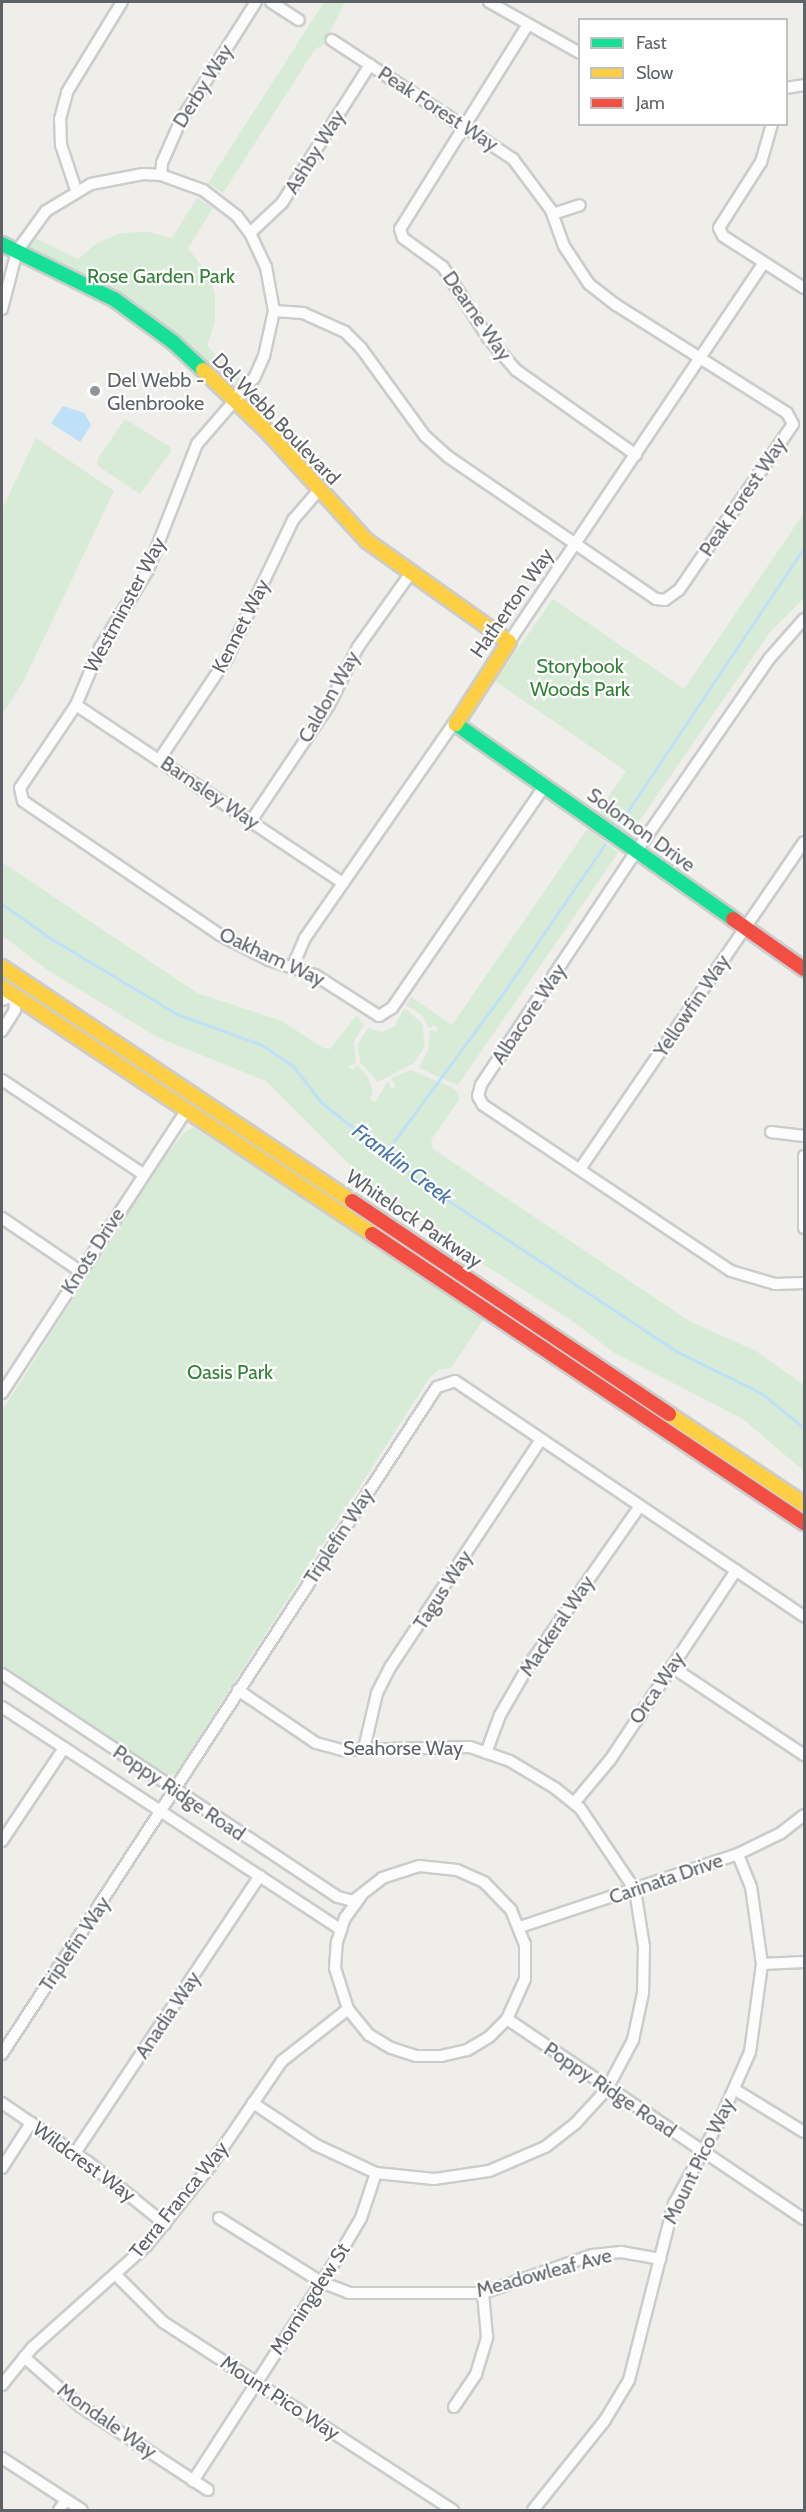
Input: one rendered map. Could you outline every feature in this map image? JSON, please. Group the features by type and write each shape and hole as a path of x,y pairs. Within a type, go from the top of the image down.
{"main road":[{"name":"Del Webb Boulevard","path":"2,244 138,315 236,400 318,491 367,541 410,574 509,642"},
{"name":"Hatherton Way","path":"454,723 509,642"},
{"name":"Solomon Drive","path":"454,723 545,784 635,854 804,969"},
{"name":"Whitelock Parkway","path":"2,967 804,1504"},
{"path":"8,998 23,982"},
{"name":"Whitelock Parkway","path":"2,987 8,998 186,1111 804,1523"}],"street":[{"path":"76,190 61,145 60,119 67,92 122,2"},
{"name":"Derby Way","path":"161,175 167,147 180,122 256,2"},
{"path":"270,2 300,20"},
{"path":"489,2 527,26 578,52"},
{"name":"Dearne Way","path":"527,26 402,221 403,238 442,267 488,338 516,370 636,455"},
{"name":"Peak Forest Way","path":"274,311 303,313 345,333 361,348 425,436 471,476 656,599 672,597 793,424 787,413 590,284 564,246 553,214 513,159 332,40"},
{"name":"Ashby Way","path":"250,233 282,203 370,65"},
{"path":"788,88 804,85"},
{"path":"771,126 761,162 719,228 723,236 804,288"},
{"name":"Westminster Way","path":"2,309 17,251 40,217 76,190 125,175 161,175 202,190 222,203 250,233 266,267 274,311 264,356 254,378 196,444 148,570 100,648 76,705 20,788 20,795"},
{"path":"553,214 580,206"},
{"name":"Hatherton Way","path":"509,642 702,359 764,263"},
{"name":"Kennet Way","path":"159,760 227,658 293,520 318,491"},
{"name":"Caldon Way","path":"251,821 329,705 358,647 410,574"},
{"name":"Albacore Way","path":"804,619 769,659 635,854 481,1085 478,1096 483,1106 731,1271 775,1284 804,1283"},
{"name":"Barnsley Way","path":"76,705 343,883"},
{"name":"Hatherton Way","path":"293,966 305,938 454,723"},
{"name":"Oakham Way","path":"20,795 47,819 220,935 269,960 293,966 335,988 370,1013 385,1015 545,784"},
{"name":"Yellowfin Way","path":"580,1169 804,842"},
{"path":"2,1030 15,1010 8,998"},
{"path":"2,1080 143,1173"},
{"name":"Knots Drive","path":"2,1393 143,1173 186,1111"},
{"path":"771,1132 804,1136"},
{"path":"804,1156 804,1228"},
{"path":"2,1218 80,1270"},
{"name":"Triplefin Way","path":"2,2054 122,1874 172,1789 437,1387 455,1381 804,1616"},
{"name":"Tagus Way","path":"364,1749 377,1693 391,1666 541,1439"},
{"name":"Mackeral Way","path":"486,1753 500,1715 529,1665 640,1506"},
{"name":"Orca Way","path":"574,1803 610,1760 736,1570"},
{"path":"672,1666 804,1755"},
{"name":"Poppy Ridge Road","path":"2,1677 338,1898 353,1900 360,1897"},
{"name":"Seahorse Way","path":"238,1690 316,1743 343,1750 470,1747 510,1761 574,1803 635,1890 644,1947 643,1993 633,2040 607,2089 576,2123 545,2147 489,2171 434,2179 376,2173 316,2145 253,2103"},
{"name":"Poppy Ridge Road","path":"2,1707 341,1930"},
{"path":"2,1841 64,1748"},
{"name":"Carinata Drive","path":"520,1927 738,1854 781,1833 804,1815"},
{"name":"Mount Pico Way","path":"533,2511 622,2394 638,2355 674,2204 703,2152 750,2052 762,1964 751,1887 738,1854"},
{"path":"419,1866 448,1867 467,1873 492,1888 505,1902 520,1927 526,1953 525,1979 507,2019 489,2037 467,2050 442,2056 416,2056 391,2048 369,2035 348,2009 335,1968 341,1930 360,1897 400,1870 419,1866"},
{"name":"Anadia Way","path":"75,2153 260,1876"},
{"path":"762,1964 804,1962"},
{"name":"Terra Franca Way","path":"2,2385 24,2357 116,2275 165,2223 293,2050 348,2009"},
{"name":"Poppy Ridge Road","path":"507,2019 607,2089 804,2219"},
{"path":"734,2089 804,2132"},
{"name":"Wildcrest Way","path":"2,2103 75,2153 165,2223"},
{"path":"2,2168 31,2123"},
{"name":"Morningdew St","path":"193,2481 361,2218 376,2173"},
{"name":"Meadowleaf Ave","path":"219,2218 321,2282 349,2293 483,2293 592,2255 621,2252 660,2259"},
{"name":"Mount Pico Way","path":"116,2275 157,2317 453,2511"},
{"path":"454,2408 476,2374 487,2337 483,2293"},
{"name":"Mondale Way","path":"24,2357 80,2406 208,2490"},
{"path":"2,2458 82,2511"},
{"path":"60,2511 66,2500"}],"green space":[{"path":"324,2 345,2 323,45 315,49 223,193 208,183"},
{"name":"Rose Garden Park","path":"197,198 213,208 188,248 209,276 215,295 215,321 207,346 245,383 239,389 232,389 150,314 29,249 31,236 78,259 97,243 121,233 148,232 172,238"},
{"path":"125,419 170,447 171,451 140,494 98,466 97,460"},
{"path":"36,438 114,491 24,680 2,715 2,509"},
{"name":"Storybook Woods Park","path":"804,513 804,598 770,632 629,836 623,833 601,814 601,808 626,771 495,681 553,599 684,689"},
{"path":"588,828 618,853 458,1085 419,1068 428,1050 430,1030 436,1032 438,1028 434,1025 429,1029 422,1015 406,1005 411,997 452,1025"},
{"path":"2,862 197,993 282,1021 323,1048 330,1049 357,1015 364,1025 354,1041 356,1063 348,1067 353,1070 357,1065 368,1077 373,1091 370,1099 375,1102 388,1081 391,1088 396,1087 391,1078 411,1070 451,1087 458,1092 459,1100 431,1140 433,1149 691,1322 756,1351 804,1385 804,1471 743,1419 613,1352 574,1322 450,1243 392,1201 389,1195 378,1193 266,1081 157,1037 46,969 2,935"},
{"path":"404,1008 422,1023 425,1046 414,1063 378,1082 360,1062 358,1044 368,1028 382,1032 395,1026"},
{"name":"Oasis Park","path":"193,1127 485,1317 451,1368 440,1369 430,1377 176,1773 167,1778 2,1669 2,1411 157,1167 183,1134"}],"water":[{"path":"63,406 84,413 91,425 80,442 51,423"}],"waterway":[{"path":"617,827 804,548"},
{"path":"386,1152 501,996 605,844"},
{"name":"Franklin Creek","path":"2,904 50,938 177,1014 262,1045 293,1066 322,1103 434,1191 676,1351 761,1393 804,1428"}],"traffic: fast":[{"path":"2,244 114,299 173,342 203,370"},
{"path":"456,724 733,919"}],"traffic: slow":[{"path":"203,370 265,429 367,541 509,642 456,724"},
{"path":"2,967 352,1201"},
{"path":"2,987 372,1234"},
{"path":"669,1414 804,1504"}],"traffic: jam":[{"path":"733,919 804,969"},
{"path":"352,1201 669,1414"},
{"path":"372,1234 804,1523"}],"place":[{"name":"Del Webb - Glenbrooke","path":"95,391"}]}
